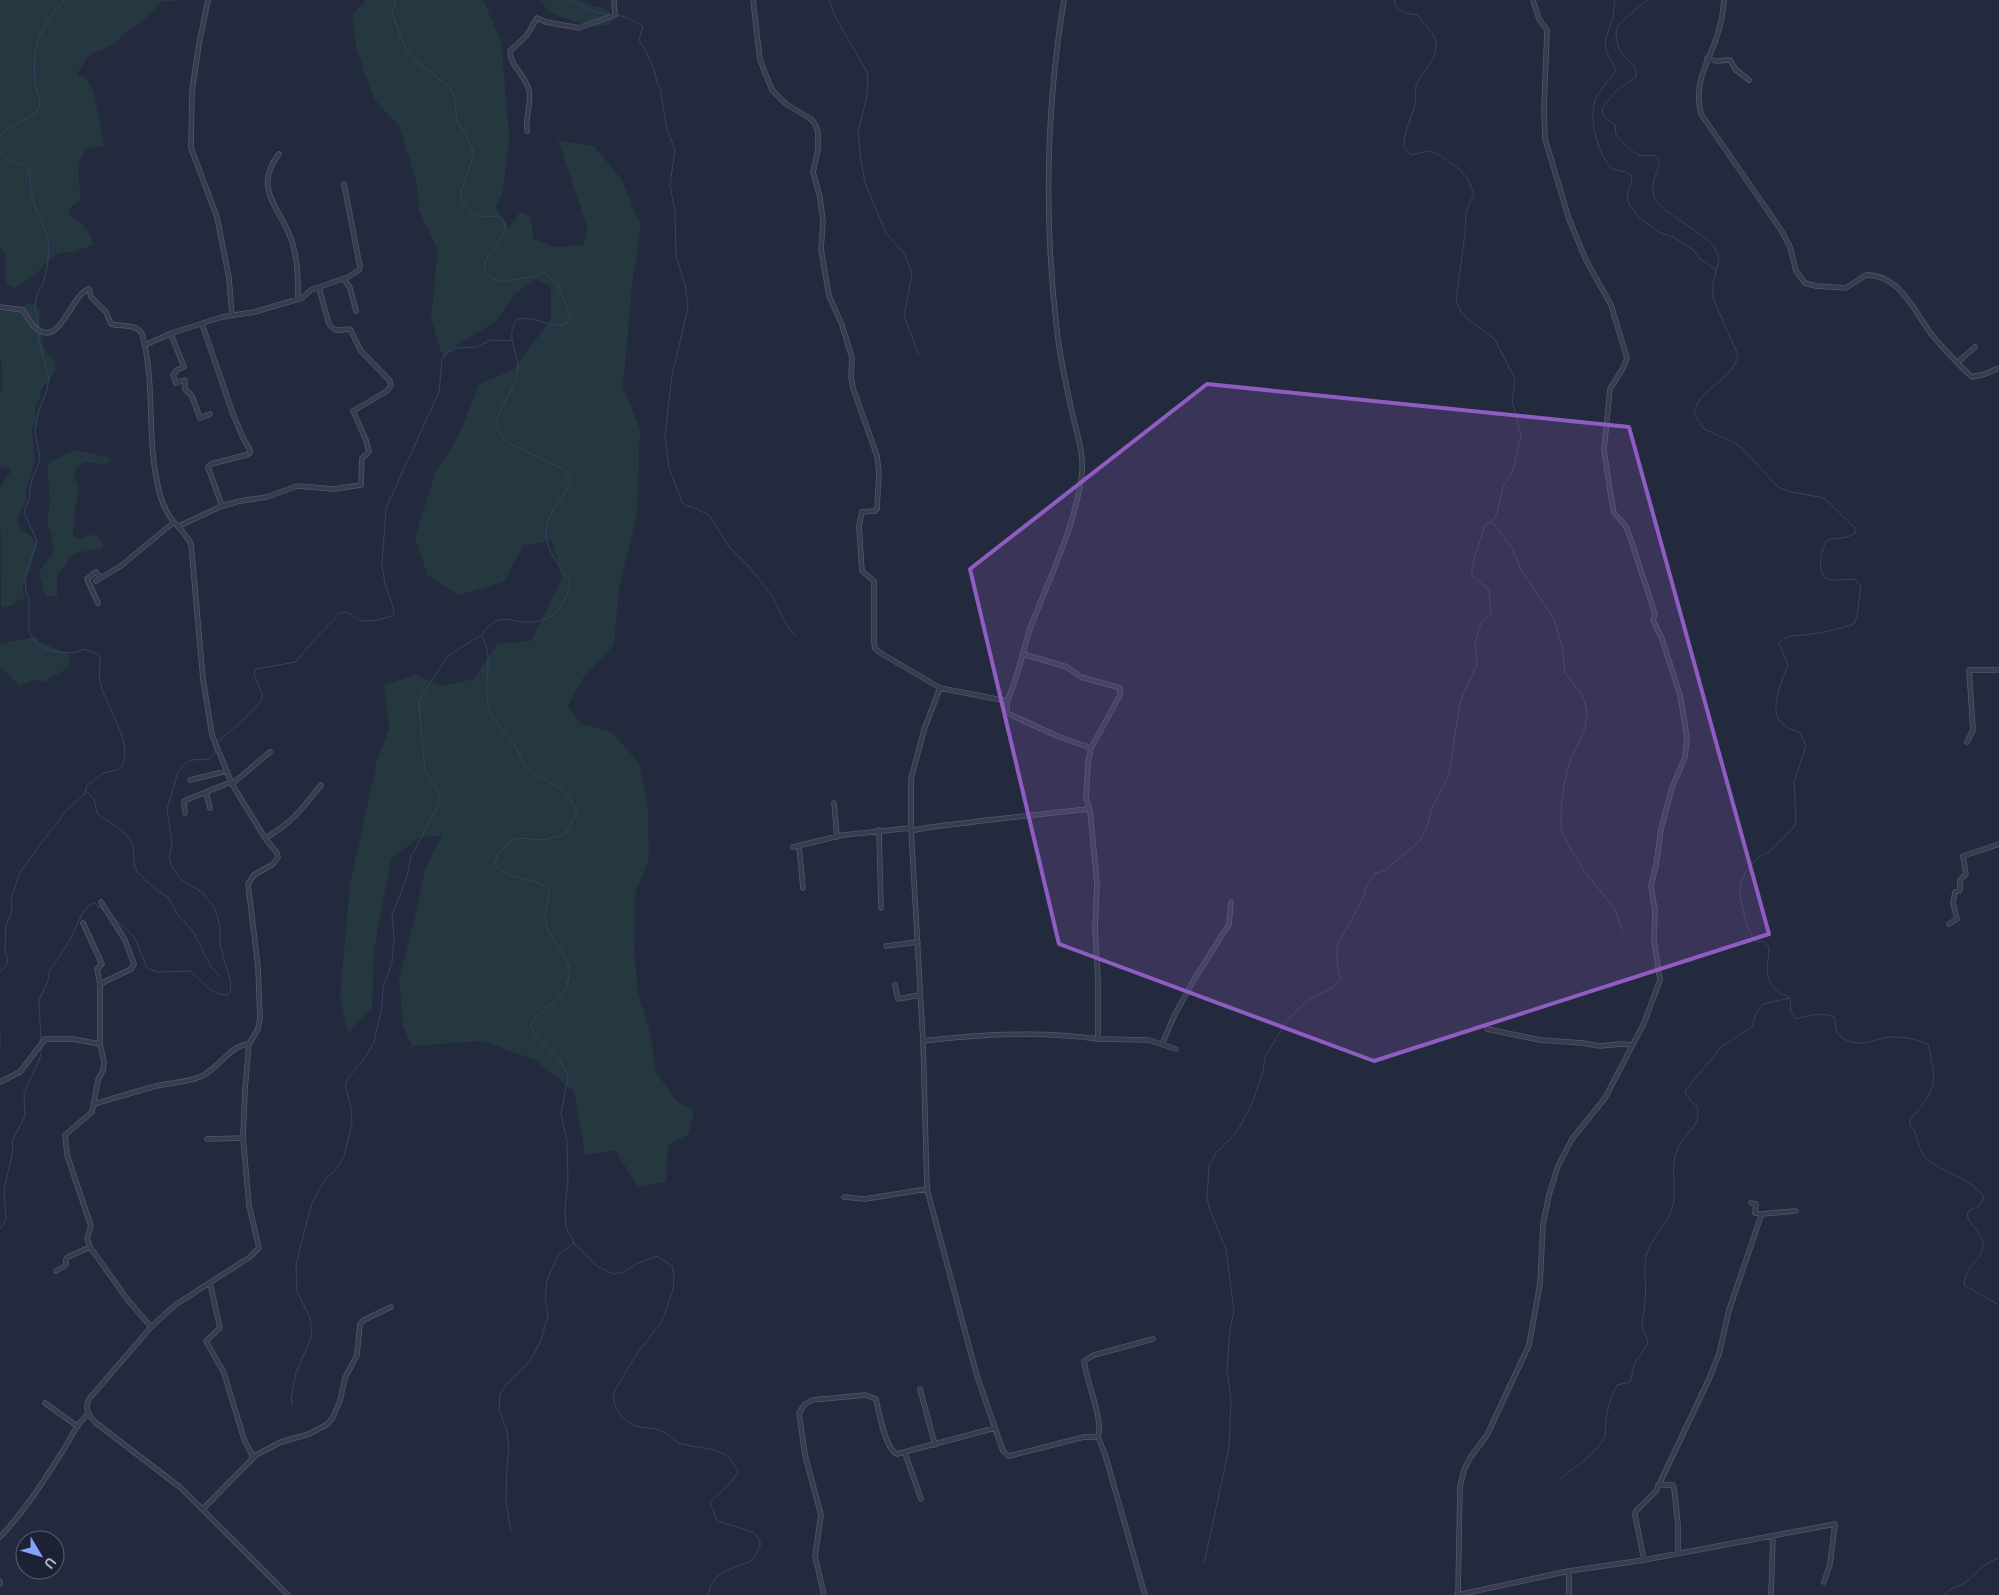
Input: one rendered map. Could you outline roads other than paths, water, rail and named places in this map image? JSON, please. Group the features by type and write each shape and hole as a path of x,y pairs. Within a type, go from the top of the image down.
{"street":[{"path":"208,0 198,44 192,91 191,148 217,218 229,278 232,315"},
{"path":"527,131 529,88 517,70 510,51 527,35 537,18 560,25 583,27 615,15 614,0"},
{"path":"753,0 760,60 772,90 786,104 813,122 818,132 818,150 813,172 820,197 823,222 821,249 828,296 847,340 852,358 853,388 877,456 879,472 876,509 862,512 859,526 862,571 874,581 874,643 879,652 940,688 1008,701"},
{"path":"1064,0 1056,53 1049,153 1049,222 1053,294 1061,365 1079,443 1082,471 1067,531 1029,634 1008,701 1007,713 1057,736 1091,748"},
{"path":"1533,0 1539,19 1547,30 1544,129 1548,150 1569,219 1586,260 1611,305 1627,358 1610,389 1604,435 1604,450 1614,513 1625,525 1642,572 1655,614 1653,620 1662,639 1680,695 1687,737 1685,758 1672,788 1661,829 1651,886 1655,911 1654,940 1660,980 1647,1014 1605,1098 1572,1139 1555,1175 1543,1224 1540,1284 1529,1345 1487,1435 1470,1458 1462,1478 1459,1500 1457,1595 1569,1571 1644,1560 1835,1524 1830,1564 1824,1582"},
{"path":"1724,0 1720,26 1701,74 1702,114 1781,230 1790,247 1796,271 1800,278 1805,283 1816,286 1841,288 1851,286 1866,275 1878,275 1886,279 1904,296 1948,355 1972,377 1980,376 1999,368"},
{"path":"1707,58 1716,61 1730,60 1736,70 1749,80"},
{"path":"279,154 269,170 266,183 271,200 285,222 293,245 297,270 298,299"},
{"path":"145,345 202,324 298,299 357,272 360,267 344,184"},
{"path":"344,279 350,288 356,311"},
{"path":"0,307 23,310 36,329 43,333 49,333 58,327 82,292 89,288 92,297 106,312 111,324 138,329 145,345 149,374 158,485 168,513 186,534 191,544 202,671 212,736 232,783 266,838 278,853 277,860 270,867 254,875 248,884 258,967 260,1018 258,1029 249,1044 245,1081 243,1138 249,1205 259,1248 250,1257 175,1305 151,1327 89,1399 86,1408 88,1414 96,1423 180,1488 203,1509 288,1595"},
{"path":"179,526 222,506 267,497 302,485 306,488 334,488 361,485 362,458 369,452 366,440 353,411 387,391 391,385 390,381 361,352 350,329 336,332 332,329 319,288"},
{"path":"202,324 233,414 250,450 250,453 246,455 211,464 208,467 222,506"},
{"path":"171,334 184,367 177,370 173,375 176,383 185,380 185,389 192,396 200,418 210,414"},
{"path":"1957,363 1975,347"},
{"path":"96,581 122,565 174,522"},
{"path":"98,603 87,579 96,572 101,578"},
{"path":"1023,654 1067,667 1082,677 1120,688 1120,695 1091,748 1087,791 1097,883 1095,929 1098,979 1098,1039"},
{"path":"1967,742 1973,730 1970,670 1980,668 1999,670"},
{"path":"940,688 916,756 911,779 911,830 923,1041 927,1188 978,1376 1003,1451 1009,1456 1084,1437 1098,1437"},
{"path":"185,812 184,802 232,783 270,752"},
{"path":"190,780 227,771"},
{"path":"266,838 299,814 321,785"},
{"path":"206,792 210,808"},
{"path":"834,803 837,837"},
{"path":"793,847 879,830 911,830 1088,809"},
{"path":"879,830 881,908"},
{"path":"1949,924 1956,919 1952,903 1955,892 1960,890 1960,880 1966,874 1963,856 1999,844"},
{"path":"799,846 803,888"},
{"path":"100,984 131,969 134,964 125,940 101,902"},
{"path":"1162,1044 1175,1014 1195,978 1229,924 1230,902"},
{"path":"83,924 102,962 102,965 97,970 100,984 100,1044 104,1067 98,1080 90,1115 68,1131 65,1140 67,1155 91,1226 87,1238 90,1247 127,1298 151,1327"},
{"path":"886,946 918,942"},
{"path":"895,985 898,999 920,995"},
{"path":"1487,1028 1540,1040 1600,1046 1632,1045"},
{"path":"923,1041 954,1037 1024,1034 1061,1035 1098,1039 1149,1040 1176,1049"},
{"path":"0,1082 20,1072 45,1039 72,1039 100,1044"},
{"path":"94,1104 163,1084 198,1078 220,1064 236,1048 249,1044"},
{"path":"207,1139 243,1138"},
{"path":"844,1196 865,1199 927,1188"},
{"path":"1751,1203 1756,1204 1755,1213 1761,1214 1796,1210"},
{"path":"1644,1560 1635,1515 1637,1510 1656,1491 1716,1361 1729,1310 1761,1214"},
{"path":"56,1271 66,1265 67,1258 90,1247"},
{"path":"210,1283 220,1328 206,1342 224,1373 244,1439 253,1457"},
{"path":"203,1509 253,1457 281,1442 317,1430 332,1419 340,1401 344,1378 357,1355 360,1324 364,1320 391,1307"},
{"path":"1145,1595 1105,1454 1098,1437 1097,1412 1084,1361 1094,1355 1153,1339"},
{"path":"920,1389 935,1445"},
{"path":"824,1595 815,1556 821,1515 805,1455 799,1414 800,1409 812,1400 866,1395 873,1397 876,1399 885,1437 892,1452 897,1454 905,1454 995,1428"},
{"path":"45,1403 77,1426"},
{"path":"0,1537 22,1513 77,1426 88,1414"},
{"path":"905,1454 921,1499"},
{"path":"1658,1485 1671,1485 1674,1488 1678,1524 1678,1553"},
{"path":"1771,1595 1773,1536"},
{"path":"1569,1571 1569,1595"}],"waterway":[{"path":"0,137 4,132 37,112 40,103 34,68 36,46 43,28 65,0"},
{"path":"396,0 392,13 405,48 417,62 448,86 454,94 457,121 467,136 474,154 461,192 462,201 472,213 480,217 500,216 504,222 503,234 487,258 485,272 498,280 510,281 537,277 543,271 557,283 571,318 564,325 523,318 517,319 512,334 518,367 517,375 497,422 499,432 510,444 563,469 571,480 553,510 546,529 548,545 560,568 570,581 568,591 561,606 550,617 533,622 499,620 490,625 482,634 488,654 487,695 493,717 515,746 527,768 568,796 577,813 564,835 542,840 520,838 510,841 498,854 495,864 508,874 530,880 544,886 550,892 545,915 547,927 568,964 569,974 564,991 534,1020 530,1027 541,1042 560,1060 568,1076 561,1114 567,1141 566,1227 574,1243 597,1266 613,1274 623,1272 638,1263 657,1256 672,1266 674,1275 673,1290 662,1321 636,1355 615,1390 614,1401 618,1411 631,1424 659,1430 679,1443 714,1450 729,1458 738,1472 732,1481 710,1502 717,1521 753,1532 760,1541 760,1547 753,1559 718,1576 711,1584 708,1595"},
{"path":"572,0 591,10 612,15"},
{"path":"829,0 836,18 867,72 866,100 858,133 865,183 886,233 905,255 912,274 904,316 919,355"},
{"path":"1204,1564 1229,1448 1231,1399 1227,1371 1230,1329 1234,1311 1226,1249 1210,1211 1207,1198 1209,1166 1216,1153 1237,1132 1252,1104 1263,1072 1265,1057 1288,1019 1309,999 1332,988 1342,977 1339,974 1337,946 1363,898 1367,884 1376,873 1385,870 1420,841 1426,829 1433,806 1449,775 1460,702 1477,664 1475,645 1479,628 1491,614 1489,590 1472,575 1472,566 1485,525 1492,522 1497,513 1503,487 1513,471 1521,435 1512,401 1515,379 1495,340 1462,314 1456,301 1466,212 1474,194 1468,179 1459,169 1440,155 1428,151 1411,155 1404,146 1406,130 1416,103 1416,86 1432,61 1436,44 1431,32 1417,15 1399,10 1394,0"},
{"path":"1615,0 1613,16 1605,42 1606,51 1615,67 1615,72 1598,94 1593,112 1593,122 1598,144 1612,169 1626,172 1631,176 1632,182 1627,198 1639,217 1658,232 1675,238 1693,250 1700,259 1716,270"},
{"path":"1647,0 1619,25 1616,33 1620,50 1634,66 1636,77 1617,90 1602,108 1606,118 1615,124 1616,135 1628,148 1637,154 1653,155 1659,159 1653,187 1654,197 1657,202 1712,244 1719,258 1713,284 1713,298 1738,355 1730,371 1702,398 1694,414 1704,429 1741,447 1778,487 1787,491 1824,498 1855,528 1855,533 1851,535 1826,541 1820,565 1825,578 1832,580 1855,579 1861,587 1854,624 1822,632 1791,636 1779,643 1788,665 1778,692 1777,714 1783,725 1800,733 1806,746 1794,782 1796,819 1794,827 1769,852 1757,858 1741,881 1740,896 1746,923 1753,939 1757,942 1762,941 1769,947 1767,969 1769,979 1778,992 1790,998 1791,1012 1796,1019 1816,1015 1835,1017 1838,1034 1842,1038 1853,1042 1864,1043 1897,1037 1928,1044 1933,1068 1932,1085 1925,1101 1910,1120 1910,1125 1925,1157 1932,1163 1963,1179 1984,1197 1980,1205 1968,1212 1969,1220 1981,1236 1983,1247 1980,1256 1967,1272 1964,1285 1999,1305"},
{"path":"616,15 637,22 643,27 639,40 654,69 660,88 667,129 675,150 670,185 675,212 676,256 685,285 688,308 672,375 665,435 669,468 682,502 686,506 693,507 710,516 729,547 753,571 772,596 787,626 796,636"},
{"path":"0,153 7,159 30,171 34,202 48,241 49,254 46,272 35,302 39,328"},
{"path":"0,972 8,963 5,948 6,925 12,912 11,900 19,874 64,812 84,795 87,786 103,773 118,770 124,761 125,751 123,739 99,678 100,657 84,649 73,653 52,651 38,645 29,632 29,599 26,592 25,577 37,541 24,512 29,499 31,483 40,459 35,431 38,413 49,379 39,341 39,332"},
{"path":"216,743 242,721 262,700 262,693 254,674 256,669 296,662 311,643 340,613 349,613 359,620 367,621 393,615 394,610 385,584 382,565 386,508 439,392 442,359 448,352 456,348 475,347 492,340 512,341"},
{"path":"1492,522 1512,548 1521,570 1554,619 1562,646 1565,673 1582,695 1585,704 1587,713 1585,728 1570,762 1564,784 1561,829 1585,872 1615,909 1623,933"},
{"path":"292,1405 291,1399 296,1373 312,1335 310,1318 297,1291 296,1266 300,1248 312,1203 324,1181 337,1168 344,1156 352,1123 351,1108 345,1085 374,1042 382,1007 383,988 392,962 394,939 392,915 406,880 411,857 441,800 425,770 419,704 422,695 448,656 481,635"},
{"path":"111,915 135,938 147,968 157,972 190,971 216,993 227,995 230,992 231,983 220,945 220,925 214,907 202,892 181,880 172,867 169,858 172,844 167,809 178,772 183,765 191,760 210,759 215,753 215,747"},
{"path":"86,791 94,799 97,813 125,833 133,844 134,863 137,872 156,890 168,897 177,914 193,931 211,967 220,976"},
{"path":"41,1042 39,1000 48,981 49,972 70,940 82,914 88,906 94,903 106,912"},
{"path":"1560,1479 1592,1453 1602,1441 1605,1435 1611,1398 1615,1389 1617,1385 1630,1382 1635,1363 1648,1343 1642,1321 1645,1307 1646,1256 1648,1249 1671,1212 1674,1198 1675,1155 1681,1142 1694,1126 1698,1115 1698,1108 1686,1095 1685,1091 1721,1047 1752,1027 1756,1014 1763,1004 1790,998"},
{"path":"0,1032 0,1045"},
{"path":"0,1229 6,1220 4,1190 13,1150 12,1141 25,1116 24,1093 40,1058 42,1046"},
{"path":"511,1532 506,1501 509,1450 507,1431 499,1409 500,1395 505,1386 530,1361 541,1340 548,1316 545,1298 547,1280 559,1254 574,1243"},
{"path":"1945,1595 1950,1590 1966,1582 1984,1566 1999,1558"}]}
